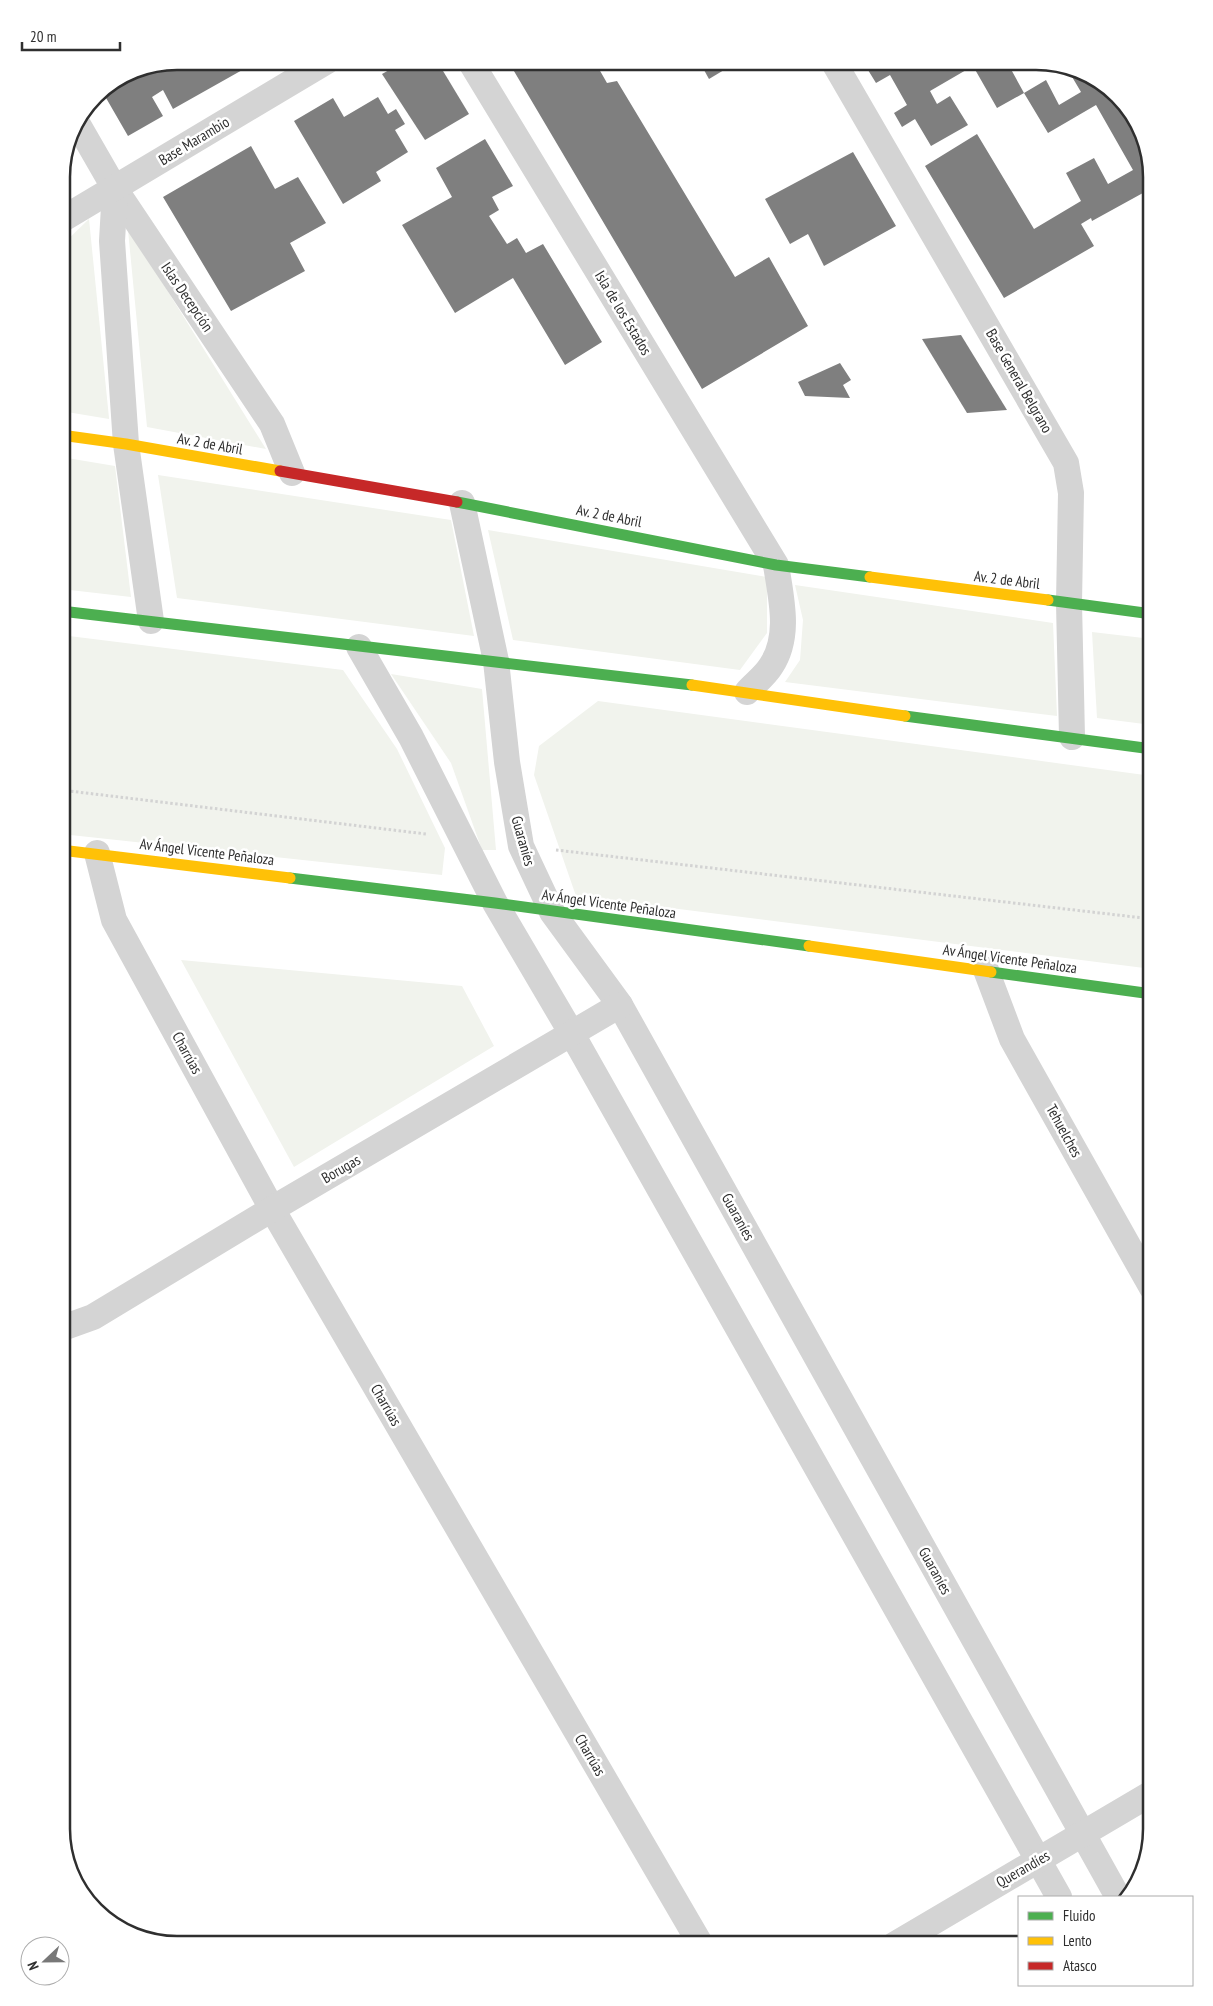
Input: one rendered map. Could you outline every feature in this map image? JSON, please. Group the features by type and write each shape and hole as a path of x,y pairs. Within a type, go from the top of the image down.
{"main road":[{"name":"Av. 2 de Abril","path":"70,436 126,444 462,503 776,565 1143,613"},
{"path":"70,612 747,692 979,727 1072,737 1143,748"},
{"name":"Av Ángel Vicente Peñaloza","path":"70,851 495,903 1143,993"}],"street":[{"name":"Base Marambio","path":"70,215 312,70"},
{"name":"Isla de los Estados","path":"475,70 776,565"},
{"name":"Base General Belgrano","path":"838,70 1066,463 1071,493 1069,603 1072,737"},
{"name":"Islas Decepción","path":"81,130 115,189 272,424 292,473"},
{"path":"115,189 112,240 126,444 151,621"},
{"name":"Guaraníes","path":"462,503 496,661 507,762 521,846 552,912 620,1005 1117,1896"},
{"path":"747,692 770,667 781,647 783,613 776,565"},
{"path":"359,647 411,737 495,903 572,1034 1058,1896"},
{"name":"Charrúas","path":"97,854 114,920 272,1209 696,1936"},
{"name":"Tehuelches","path":"986,970 1012,1039 1143,1272"},
{"name":"Borugas","path":"70,1325 93,1317 272,1209 620,1005"},
{"name":"Querandíes","path":"909,1936 1143,1797"}],"path":[{"path":"70,791 463,839"},
{"path":"521,846 1143,918"}],"shaded area":[{"path":"89,219 109,419 70,412 70,237"},
{"path":"128,230 134,237 266,449 147,427"},
{"path":"70,458 115,466 131,597 70,590"},
{"path":"158,475 451,520 474,636 177,598"},
{"path":"488,530 767,577 767,633 740,670 513,640"},
{"path":"795,585 1053,623 1057,716 785,682 800,660 803,620"},
{"path":"1092,632 1143,638 1143,724 1097,718"},
{"path":"70,636 343,670 397,749 445,848 442,875 70,835"},
{"path":"391,674 482,689 496,850 482,850 451,763"},
{"path":"598,701 1143,775 1143,968 576,896 534,775 539,746"},
{"path":"181,960 462,986 494,1046 294,1167"}],"building":[{"path":"242,70 173,109 163,90 152,97 163,116 128,136 106,98 124,84 143,76 163,71"},
{"path":"389,70 442,70 469,114 425,140 382,74"},
{"path":"513,70 600,70 607,83 617,81 735,277 769,257 808,326 702,389"},
{"path":"704,70 724,70 709,79"},
{"path":"868,70 966,70 930,91 937,104 950,96 968,125 931,146 915,119 902,127 894,113 907,105 890,75 876,83"},
{"path":"975,70 1011,70 1024,93 997,108"},
{"path":"1072,77 1095,88 1116,107 1132,130 1142,163 1143,193 1092,221 1091,218 1081,224 1094,246 1004,298 925,166 977,134 1034,229 1081,201 1066,173 1094,158 1108,184 1133,170 1096,105 1048,133 1024,93 1046,80 1059,105 1081,92"},
{"path":"378,97 388,114 396,109 405,124 395,130 408,152 376,172 381,181 343,204 294,121 333,98 344,117"},
{"path":"485,139 513,186 492,197 499,210 489,216 507,244 517,238 526,253 543,244 602,342 565,365 513,278 455,313 402,225 452,197 436,168"},
{"path":"251,146 275,189 298,177 326,223 290,243 305,271 231,311 163,197"},
{"path":"853,152 896,226 824,266 808,234 790,244 765,199"},
{"path":"961,335 1007,410 967,413 922,339"},
{"path":"840,363 851,380 843,385 850,398 805,396 798,382"}],"traffic: fast":[{"path":"457,502 776,565 870,577"},
{"path":"1048,600 1143,613"},
{"path":"70,612 692,685"},
{"path":"905,716 1143,748"},
{"path":"290,878 495,903 809,946"},
{"path":"991,972 1143,993"}],"traffic: slow":[{"path":"70,436 280,471"},
{"path":"870,577 1048,600"},
{"path":"692,685 905,716"},
{"path":"70,851 290,878"},
{"path":"809,946 991,972"}],"traffic: jam":[{"path":"280,471 457,502"}]}
